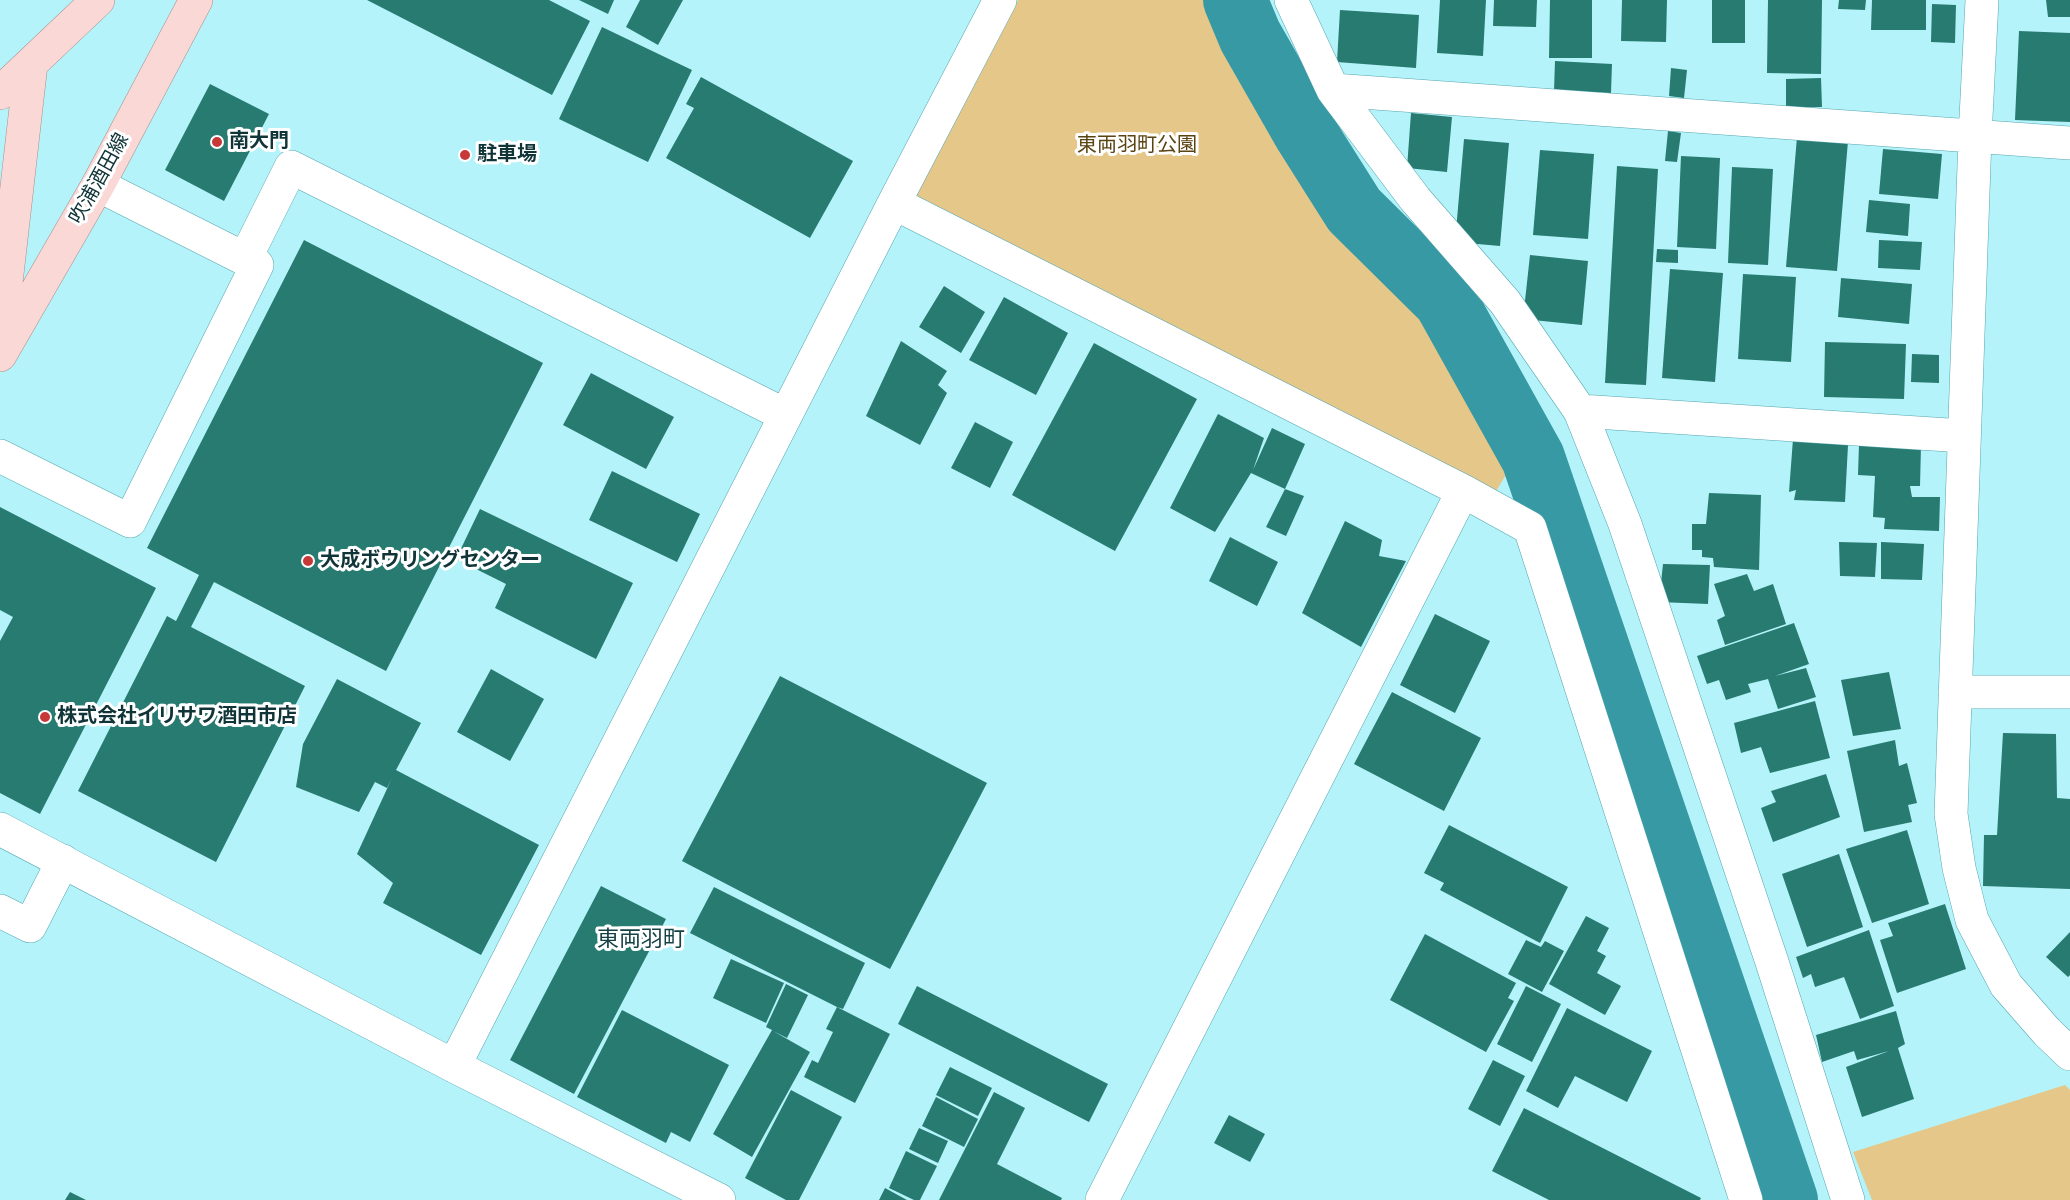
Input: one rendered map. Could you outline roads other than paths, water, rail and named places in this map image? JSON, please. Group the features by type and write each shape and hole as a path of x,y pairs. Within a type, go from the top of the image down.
{"main road":[{"path":"0,93 99,0"},
{"name":"吹浦酒田線","path":"0,355 98,185 196,0"},
{"path":"0,335 31,64"}],"street":[{"path":"454,1066 894,203 1000,0"},
{"path":"1291,0 1333,90 1414,199 1505,302 1580,411 1625,524 1771,959 1848,1200"},
{"path":"1982,0 1975,136 1951,814 1959,868 1972,920 2006,986 2070,1054"},
{"path":"1333,90 2070,143"},
{"path":"245,259 291,167 785,416"},
{"path":"0,456 130,521 257,265 98,185"},
{"path":"894,203 1463,490 1530,528 1746,1200"},
{"path":"1580,411 1964,436"},
{"path":"1102,1200 1463,490"},
{"path":"1955,692 2070,692"},
{"path":"0,830 454,1066 719,1200"},
{"path":"0,911 30,926 63,861"}],"waterway":[{"path":"1235,0 1250,36 1306,134 1354,210 1445,300 1533,458 1786,1200"}],"place":[{"name":"南大門","path":"217,142"},
{"name":"駐車場","path":"465,155"},
{"name":"大成ボウリングセンター","path":"308,561"},
{"name":"株式会社イリサワ酒田市店","path":"45,717"}],"district":[{"name":"東両羽町","path":"641,940"}],"park label":[{"name":"東両羽町公園","path":"1137,146"}]}
